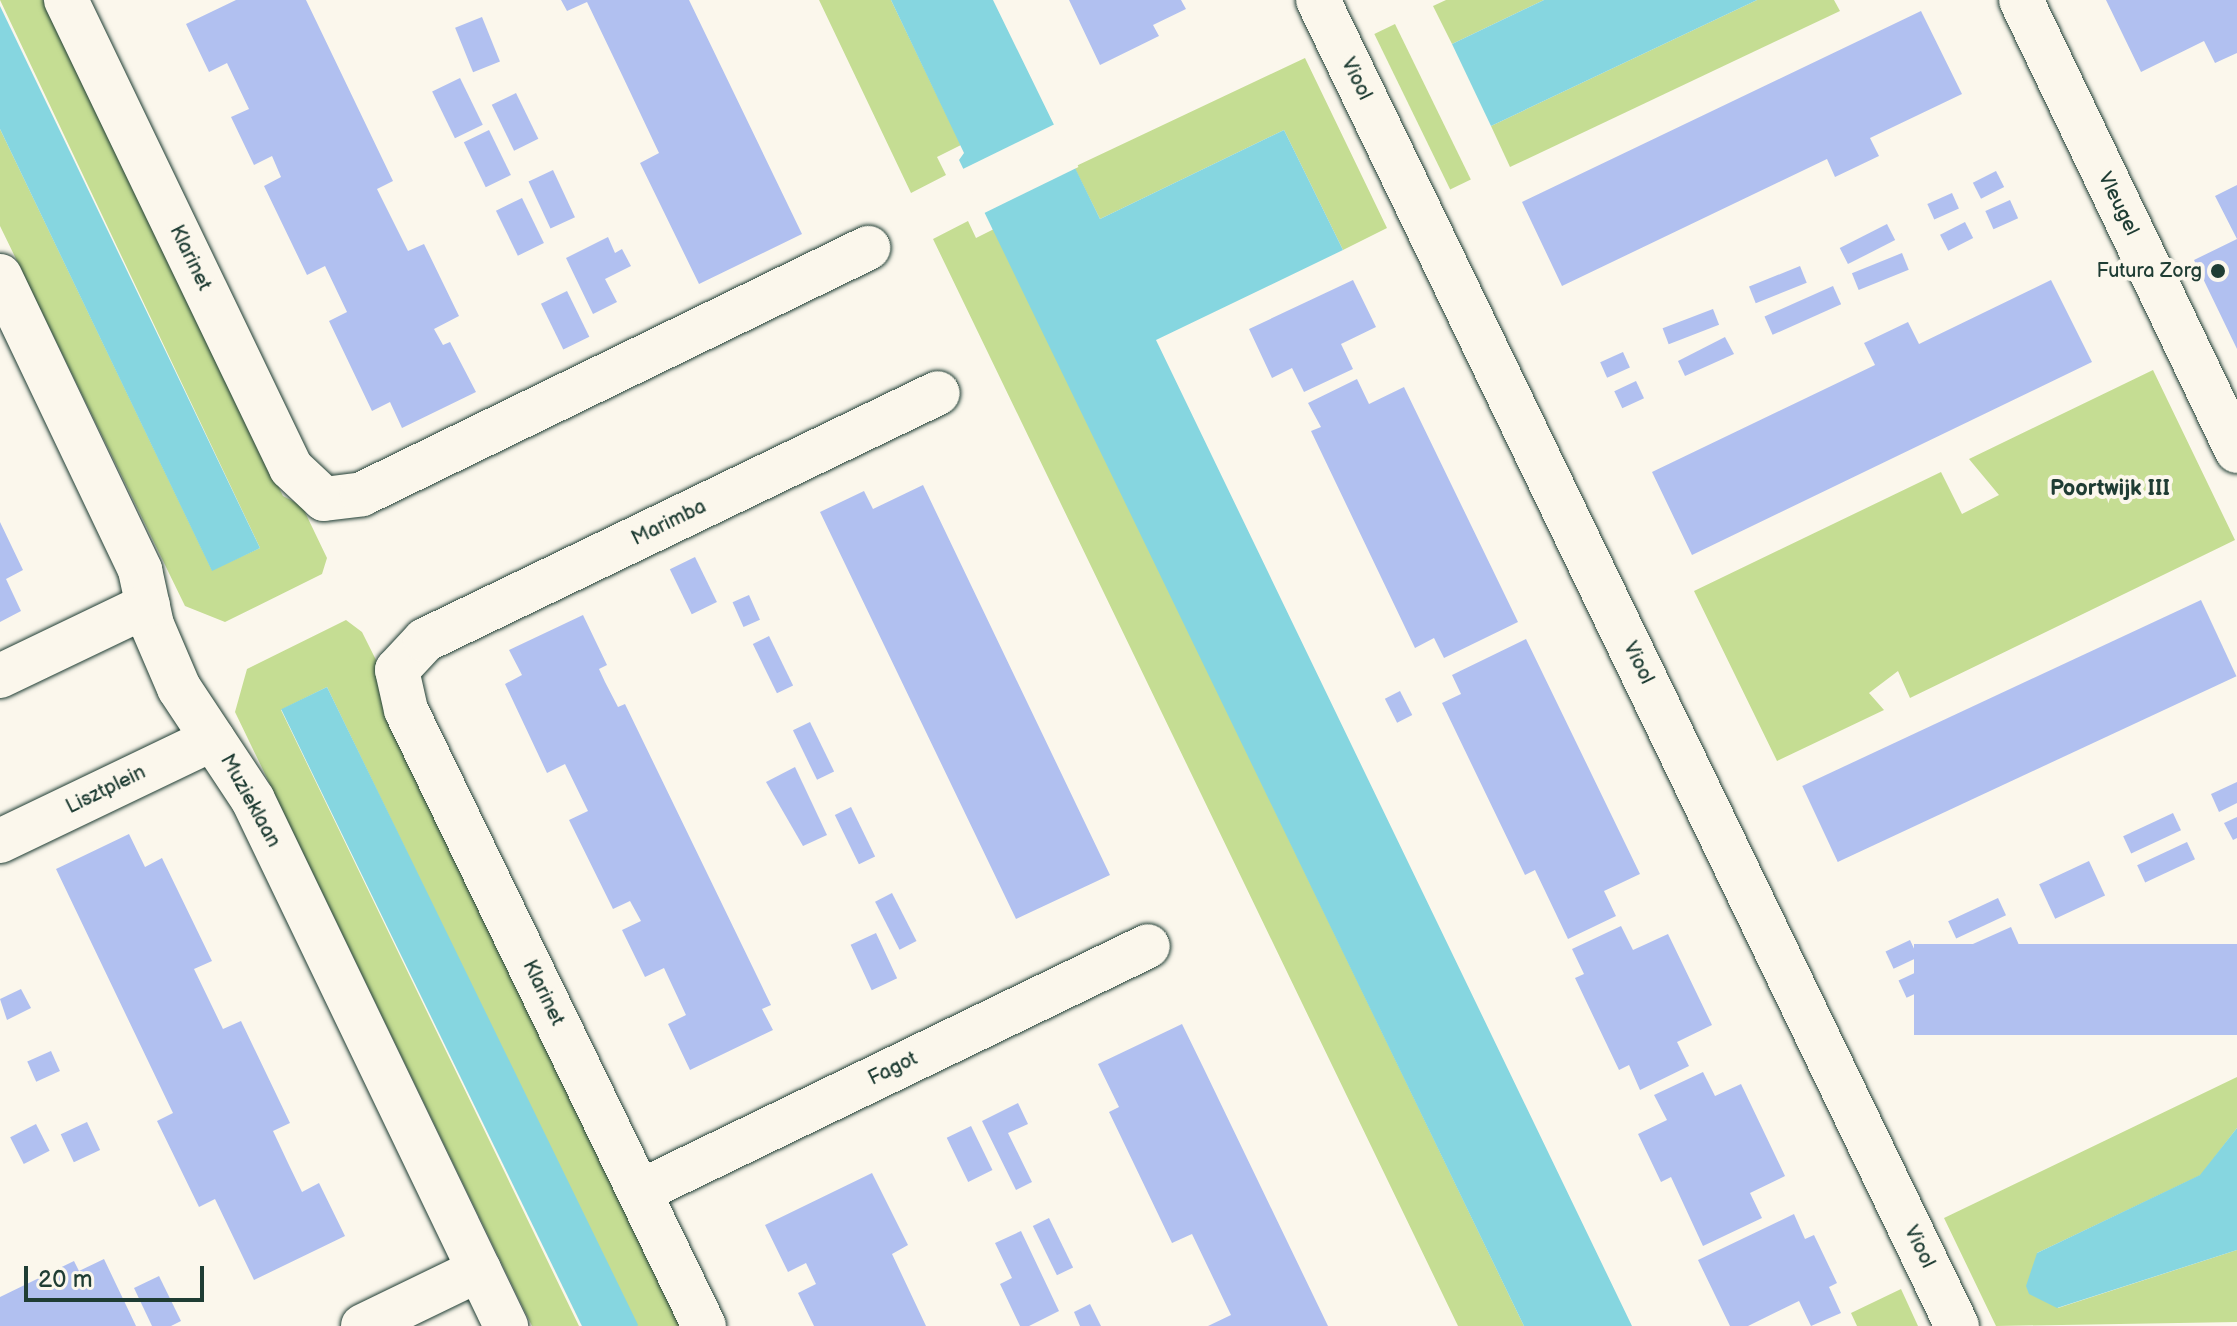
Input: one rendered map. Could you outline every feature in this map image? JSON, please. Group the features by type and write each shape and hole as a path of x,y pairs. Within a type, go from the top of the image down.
{"street":[{"name":"Klarinet","path":"66,0 291,468 307,488 331,501 362,494 868,248"},
{"name":"Viool","path":"1318,0 1957,1326"},
{"name":"Vleugel","path":"2021,0 2237,451"},
{"name":"Muzieklaan","path":"0,276 136,562 148,605 179,688 253,800 506,1326"},
{"name":"Marimba","path":"404,657 425,640 938,393"},
{"path":"0,676 148,605"},
{"name":"Klarinet","path":"404,657 397,670 402,701 704,1326"},
{"name":"Lisztplein","path":"0,841 213,739"},
{"name":"Fagot","path":"639,1192 1148,946"},
{"path":"363,1326 479,1270"}],"green space":[{"path":"0,0 43,0 283,496 302,506 327,558 322,574 225,622 185,606 0,226 0,129 212,570 260,548"},
{"path":"819,0 891,0 961,145 937,157 946,175 911,193"},
{"path":"1446,0 1544,0 1452,44 1433,6"},
{"path":"1757,0 1834,0 1840,11 1510,167 1491,126"},
{"path":"1395,24 1471,179 1450,190 1374,34"},
{"path":"1305,58 1387,228 1343,250 1284,130 1100,219 1074,167"},
{"path":"968,221 976,238 994,229 1524,1326 1458,1326 933,239"},
{"path":"2153,370 2235,540 1910,698 1898,671 1869,693 1884,710 1777,761 1694,591 1941,472 1962,514 1999,495 1969,459"},
{"path":"346,620 362,632 382,672 681,1326 636,1326 327,687 281,710 579,1326 532,1326 235,712 247,669"},
{"path":"2237,1077 2237,1128 2201,1175 2037,1253 2058,1308 2237,1250 2237,1322 1996,1326 1944,1218"},
{"path":"1901,1289 1918,1326 1857,1326 1851,1313"}],"water":[{"path":"891,0 993,0 1100,219 1284,130 1343,250 1156,340 1632,1326 1524,1326 959,160 964,153"},
{"path":"1544,0 1757,0 1491,126 1452,44"},
{"path":"0,6 260,548 212,571 0,129"},
{"path":"327,687 638,1325 582,1326 281,709"},
{"path":"2237,1128 2237,1250 2057,1308 2029,1294 2026,1286 2037,1253 2200,1175"}],"pier":[{"path":"1057,123 1078,167 982,214 961,170"}],"building":[{"path":"236,0 306,0 393,181 377,189 408,251 424,244 459,316 434,329 443,345 450,342 476,392 402,428 390,402 372,411 329,321 347,312 325,266 307,275 264,186 281,177 272,156 254,165 231,117 249,109 227,63 209,72 186,24"},
{"path":"561,0 689,0 802,234 699,284 640,163 659,153 587,2 567,11"},
{"path":"1069,0 1181,0 1186,9 1153,25 1159,36 1100,65"},
{"path":"2106,0 2237,0 2237,53 2215,63 2204,41 2141,72"},
{"path":"1921,11 1962,94 1870,138 1879,156 1835,177 1827,159 1562,286 1522,202"},
{"path":"482,17 500,62 473,72 455,28"},
{"path":"460,78 483,125 455,138 432,92"},
{"path":"516,93 538,139 514,151 492,105"},
{"path":"489,130 511,175 486,187 464,142"},
{"path":"553,170 575,217 551,229 529,181"},
{"path":"1996,171 2004,187 1981,199 1973,183"},
{"path":"2237,185 2237,239 2215,196"},
{"path":"1952,193 1959,209 1934,220 1927,204"},
{"path":"522,198 544,243 518,256 496,211"},
{"path":"2010,200 2018,218 1993,229 1985,211"},
{"path":"1965,222 1973,238 1948,251 1940,235"},
{"path":"1887,224 1895,240 1848,264 1840,248"},
{"path":"608,237 615,253 622,249 631,266 605,279 617,302 593,314 566,258"},
{"name":"Futura Zorg","path":"2237,239 2237,349 2194,260"},
{"path":"1902,253 1909,270 1859,290 1852,273"},
{"path":"1800,266 1807,283 1756,303 1749,287"},
{"path":"1353,280 1376,327 1341,344 1353,369 1304,392 1292,368 1272,378 1249,329"},
{"path":"2051,280 2092,362 1692,555 1652,472 1875,365 1864,343 1908,322 1919,344"},
{"path":"1833,286 1841,304 1773,335 1764,317"},
{"path":"567,291 589,337 563,350 541,304"},
{"path":"1713,309 1719,325 1669,344 1663,328"},
{"path":"1725,337 1734,354 1685,376 1678,361"},
{"path":"1623,352 1630,368 1607,378 1600,362"},
{"path":"1357,379 1369,404 1404,387 1518,622 1444,658 1434,638 1415,648 1311,431 1321,427 1308,403"},
{"path":"1636,381 1644,398 1622,408 1614,391"},
{"path":"923,485 1110,875 1016,919 820,512 864,491 873,509"},
{"path":"0,522 23,570 6,579 21,611 0,622"},
{"path":"695,557 717,602 692,614 670,569"},
{"path":"749,595 760,620 744,627 733,602"},
{"path":"2201,600 2236,676 1838,862 1802,786"},
{"path":"583,615 607,665 599,669 605,682 618,707 625,704 771,1005 762,1009 773,1030 690,1070 668,1024 686,1015 664,968 645,977 622,930 641,921 630,901 613,909 569,820 588,811 565,764 547,773 505,684 522,675 509,650"},
{"path":"769,636 793,685 777,693 753,644"},
{"path":"1526,639 1640,874 1604,891 1616,916 1568,939 1535,870 1525,875 1442,703 1461,694 1452,675"},
{"path":"1400,691 1412,715 1397,723 1385,699"},
{"path":"810,722 834,771 817,780 793,730"},
{"path":"795,767 827,835 803,846 766,782"},
{"path":"2237,782 2237,803 2219,812 2211,794"},
{"path":"851,807 875,856 859,864 835,815"},
{"path":"2173,813 2181,830 2131,853 2123,836"},
{"path":"2237,817 2237,838 2233,840 2224,823"},
{"path":"129,834 145,867 162,858 212,961 194,969 223,1029 241,1021 290,1123 273,1131 302,1192 319,1183 345,1236 254,1280 215,1199 199,1207 157,1121 173,1113 56,869"},
{"path":"2187,842 2195,859 2145,882 2137,865"},
{"path":"2089,861 2105,895 2055,919 2039,884"},
{"path":"892,893 917,941 900,950 875,902"},
{"path":"1998,898 2006,915 1956,938 1948,921"},
{"path":"1621,926 1633,950 1668,934 1712,1025 1677,1042 1689,1066 1640,1090 1629,1065 1619,1070 1575,978 1584,974 1572,949"},
{"path":"2011,927 2019,945 1970,967 1962,949"},
{"path":"876,933 897,978 872,990 851,945"},
{"path":"1910,940 1918,957 1894,969 1886,951"},
{"path":"1914,944 2237,944 2237,1035 1914,1035"},
{"path":"1923,969 1931,986 1907,998 1899,980"},
{"path":"21,989 31,1008 7,1020 0,999"},
{"path":"1182,1024 1328,1326 1208,1326 1231,1315 1192,1234 1172,1243 1109,1112 1119,1107 1098,1064"},
{"path":"51,1051 60,1071 36,1082 27,1062"},
{"path":"1703,1072 1715,1096 1741,1084 1785,1176 1750,1193 1762,1218 1703,1246 1671,1177 1661,1182 1638,1134 1667,1120 1654,1095"},
{"path":"1018,1103 1028,1124 1008,1133 1032,1182 1016,1190 982,1121"},
{"path":"87,1122 100,1150 74,1162 61,1134"},
{"path":"36,1124 50,1151 24,1164 10,1137"},
{"path":"971,1126 992,1170 968,1182 947,1138"},
{"path":"872,1173 908,1245 892,1254 926,1326 814,1326 798,1293 816,1284 806,1263 788,1272 765,1225"},
{"path":"1794,1214 1805,1239 1814,1235 1837,1283 1829,1287 1841,1313 1811,1326 1799,1301 1748,1326 1730,1326 1698,1260"},
{"path":"1049,1218 1073,1267 1057,1275 1033,1226"},
{"path":"1021,1231 1059,1311 1029,1326 1020,1326 1000,1284 1012,1278 995,1243"},
{"path":"104,1259 136,1326 0,1326 0,1297 74,1261 79,1271"},
{"path":"159,1276 181,1321 171,1326 152,1326 134,1288"},
{"path":"1090,1304 1101,1326 1080,1326 1074,1312"}],"place":[{"name":"Futura Zorg","path":"2218,271"}],"district":[{"name":"Poortwijk III","path":"2110,489"}]}
